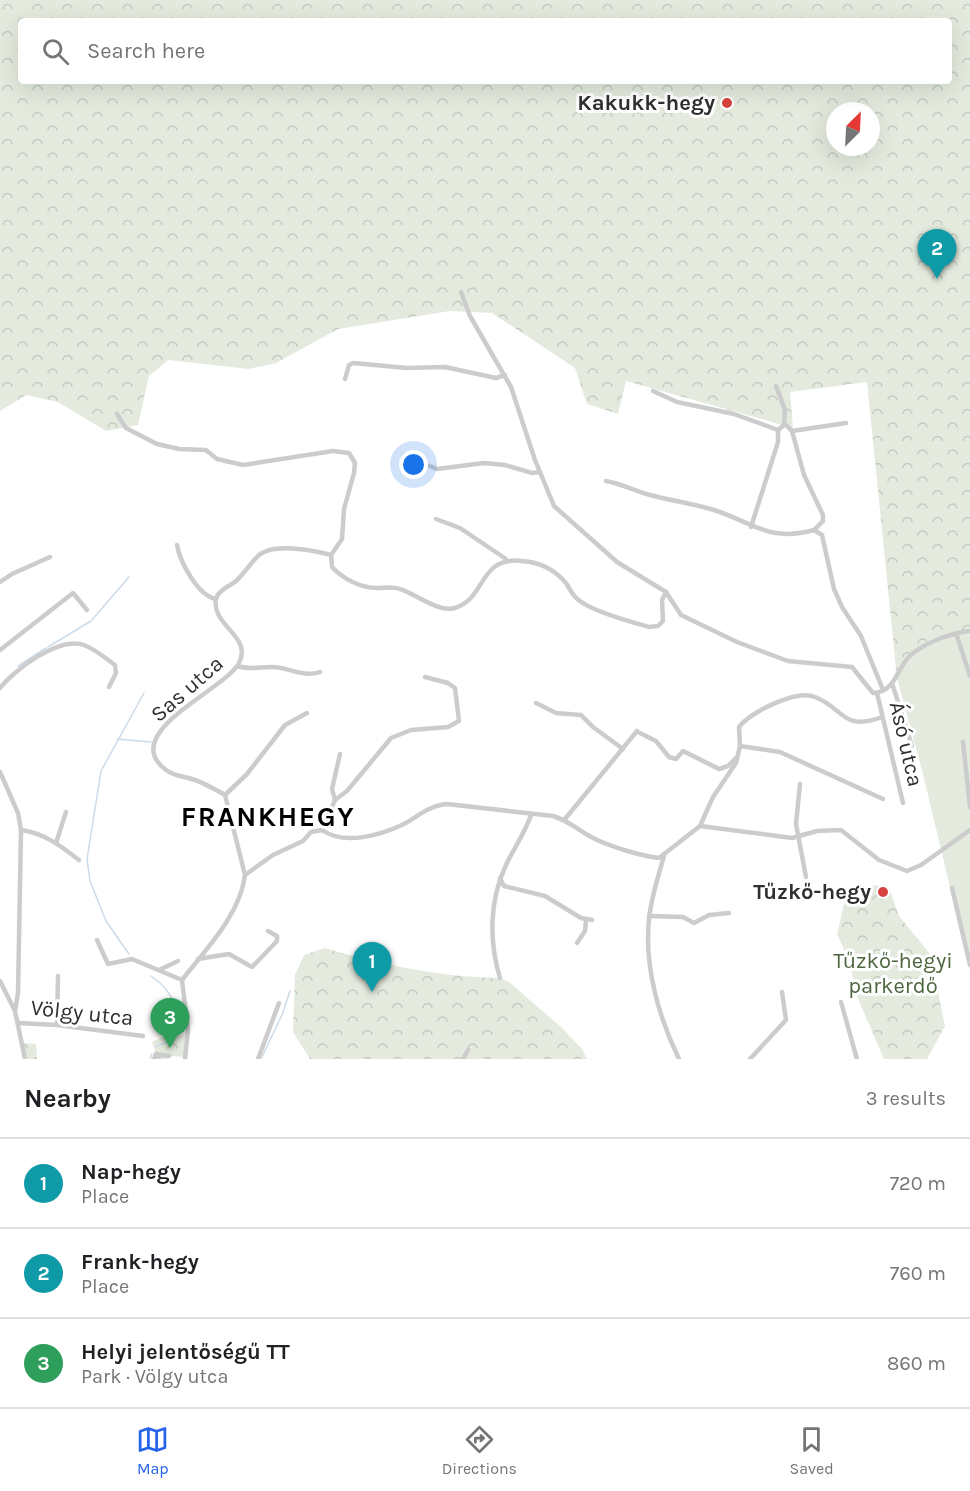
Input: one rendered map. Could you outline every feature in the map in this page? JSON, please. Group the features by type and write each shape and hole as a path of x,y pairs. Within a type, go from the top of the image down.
{"street":[{"path":"461,292 470,316 506,375 552,502 562,514 619,563 666,592 681,615 736,642 788,662 852,667 867,688 877,693 897,678 909,656 956,633 970,631"},
{"path":"345,379 348,367 352,363 407,368 445,367 496,378 506,375"},
{"path":"751,527 777,442 778,430 784,425 785,410 776,386"},
{"path":"653,391 677,402 734,414 778,430"},
{"path":"117,414 126,428 158,445 179,449 206,450 217,459 243,465 333,451 349,453 355,463 354,473 344,509 342,539 331,555 333,567 346,578 369,587 401,589 445,609 457,607 466,601 491,569 507,560"},
{"path":"792,431 846,423"},
{"path":"606,481 647,495 714,510 767,532 794,534 814,530 823,521 823,515 804,476 792,431 784,425"},
{"path":"404,456 437,469 484,463 505,465 532,473 540,472"},
{"path":"436,519 460,528 507,560 533,562 546,567 560,577 574,597 586,605 649,627 658,626 663,621 662,600 666,592"},
{"path":"814,530 822,535 828,569 842,607 861,636 883,690"},
{"path":"177,545 178,554 199,588 216,599 266,550 273,548 331,555"},
{"path":"0,582 50,557"},
{"path":"0,650 73,593 87,610"},
{"name":"Sas utca","path":"216,599 221,621 241,645 242,655 237,666 162,728 152,747 153,753 167,771 199,781 225,795"},
{"path":"956,633 970,676"},
{"path":"0,688 8,678 29,662 49,651 73,644 82,644 117,668 109,687"},
{"path":"237,666 252,669 272,667 304,674 320,672"},
{"path":"322,830 335,800 347,791 391,738 411,730 448,727 459,721 455,688 448,682 424,677"},
{"path":"892,683 912,746"},
{"name":"Ásó utca","path":"877,693 903,803"},
{"path":"700,826 713,797 732,772 740,746 738,734 743,723 778,702 801,695 814,696 850,720 859,722 882,717"},
{"path":"536,703 556,713 581,715 592,727 622,749"},
{"path":"185,1059 188,1030 182,980 213,941 241,895 245,875 225,795 248,774 285,725 306,713"},
{"path":"565,819 622,749 639,732 656,741 669,757 676,759 683,751 719,769 728,766 737,757"},
{"path":"963,742 970,807"},
{"path":"740,746 780,752 884,799"},
{"path":"335,800 332,789 340,754"},
{"path":"0,772 18,813 21,830 18,993 15,1011"},
{"path":"800,784 796,814 797,837 806,877"},
{"path":"245,875 273,855 303,841 311,832 322,830 338,837 366,836 402,825 437,806 565,819 595,838 645,856 664,856"},
{"path":"56,843 66,812"},
{"path":"500,978 494,957 492,915 500,878 531,815"},
{"path":"679,1059 664,1025 658,1001 651,959 649,916 664,856 691,831 700,826 797,837 817,831 841,830 879,860 904,871 915,868 970,830"},
{"path":"21,830 34,832 56,843 79,860"},
{"path":"500,878 504,886 545,896 589,920 577,943"},
{"path":"952,888 970,965"},
{"path":"649,916 683,917 694,923 709,915 729,914"},
{"path":"198,959 230,954 252,967 277,941 277,936 268,931"},
{"path":"97,940 108,964 132,959 182,980"},
{"path":"159,970 178,961"},
{"path":"57,1025 58,976"},
{"path":"0,981 15,1011 25,1059"},
{"path":"750,1059 786,1020 782,992"},
{"path":"841,1002 856,1059"},
{"path":"258,1059 279,1003"},
{"name":"Völgy utca","path":"18,1023 57,1025 143,1036"},
{"path":"463,1059 468,1050"},
{"name":"Völgy utca","path":"155,1057 169,1056"}],"green space":[{"path":"0,0 970,0 970,631 897,678 867,382 790,392 793,428 626,381 618,414 587,404 575,368 492,313 450,311 338,329 276,363 248,369 168,360 149,376 138,425 106,431 58,402 26,395 0,411"},
{"path":"970,631 970,971 923,774 897,678 909,656 950,635"},
{"name":"Tűzkő-hegyi parkerdő","path":"872,885 889,888 899,916 930,954 945,1026 927,1059 884,1059 856,994 850,963 837,934 845,900 857,889"},
{"path":"325,948 411,969 500,978 509,982 562,1028 582,1049 587,1059 310,1059 293,1032 295,975 304,955"},
{"path":"187,1035 185,1057 169,1056 168,1059 154,1059 156,1054 152,1042 163,1037"},
{"path":"22,1043 36,1044 37,1059 25,1059"}],"waterway":[{"path":"48,647 91,621 129,577"},
{"path":"18,666 46,648"},
{"path":"129,954 106,921 90,881 87,859 101,771 144,693"},
{"path":"117,739 151,742"},
{"path":"151,976 171,996 177,1021 174,1040 156,1046"},
{"path":"261,1059 282,1015 290,991"},
{"path":"150,1059 152,1054"}],"place":[{"name":"Kakukk-hegy","path":"727,103"},
{"name":"Frank-hegy","path":"937,279"},
{"name":"Tűzkő-hegy","path":"883,892"},
{"name":"Nap-hegy","path":"372,992"},
{"name":"Helyi jelentőségű TT","path":"170,1048"}],"district":[{"name":"FRANKHEGY","path":"268,816"}]}
